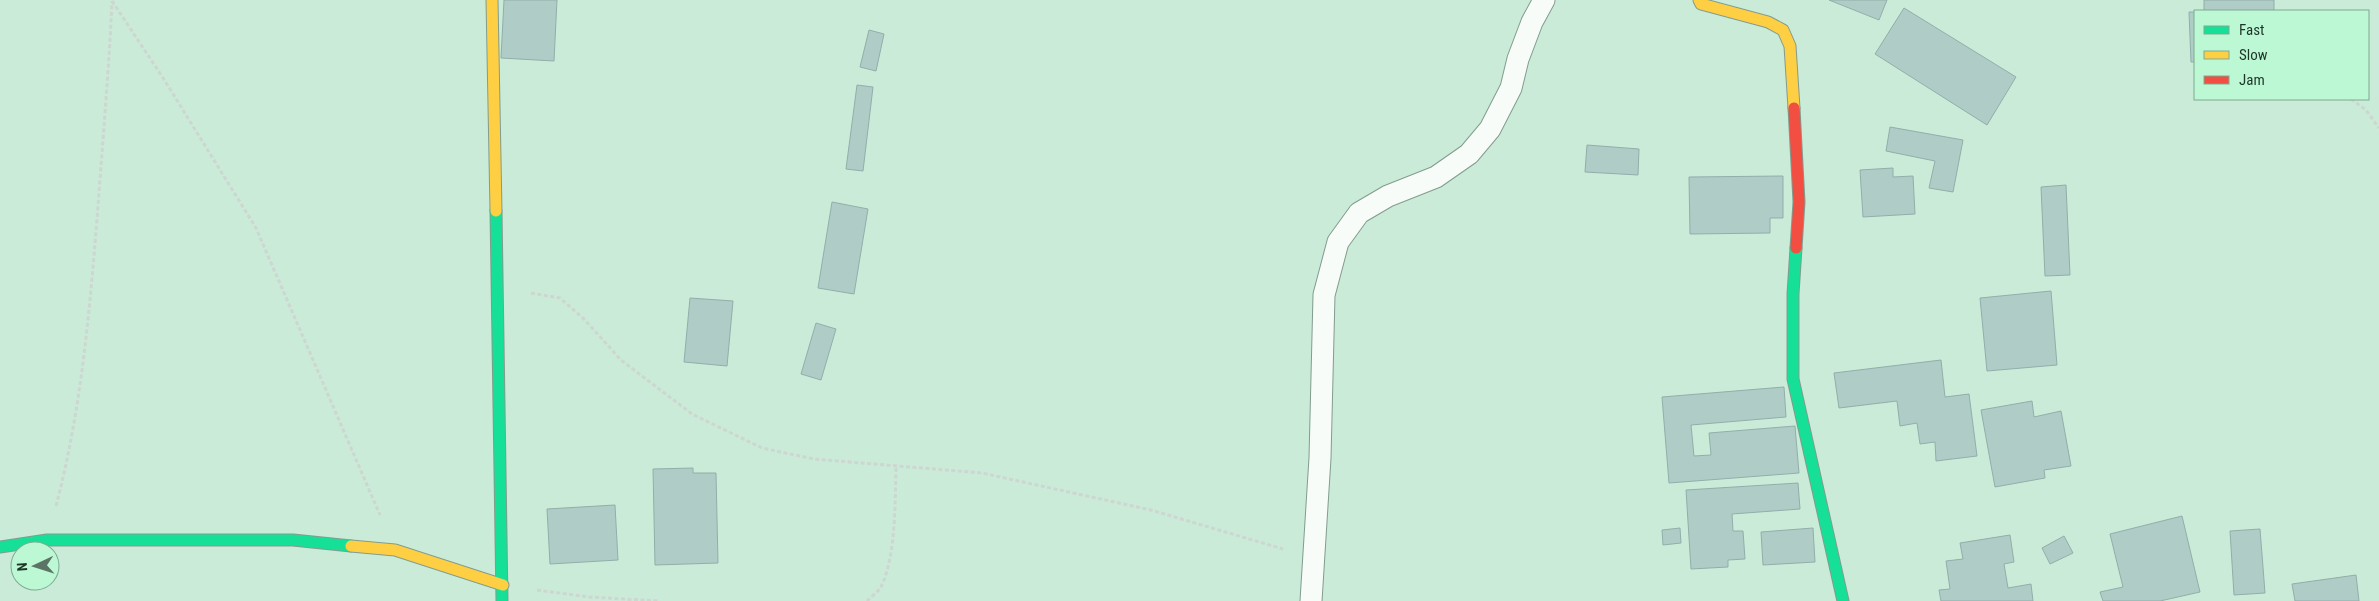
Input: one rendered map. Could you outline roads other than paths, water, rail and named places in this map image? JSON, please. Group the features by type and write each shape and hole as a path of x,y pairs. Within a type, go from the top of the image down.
{"street":[{"path":"492,0 502,601"},
{"path":"1698,0 1701,4 1739,16 1768,22 1783,30 1790,46 1799,202 1793,294 1794,379 1843,601"},
{"path":"0,547 47,540 293,540 395,550 503,585"}],"lane":[{"path":"1312,601 1324,295 1338,242 1360,214 1388,196 1436,177 1469,154 1490,129 1511,88 1518,59 1532,22 1544,0"}]}
